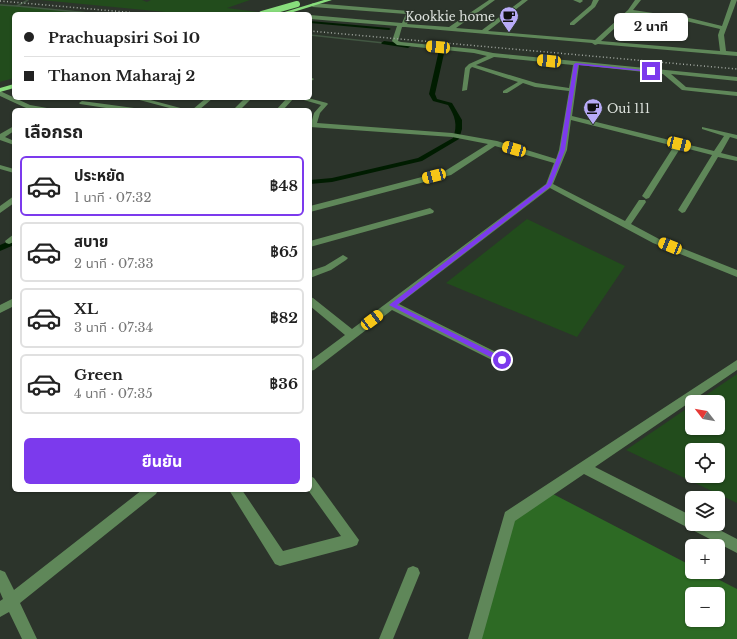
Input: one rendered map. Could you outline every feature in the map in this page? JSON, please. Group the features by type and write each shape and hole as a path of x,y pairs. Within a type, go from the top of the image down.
{"main road":[{"path":"270,12 271,10 320,0"},
{"path":"269,12 299,4 329,0"},
{"path":"286,12 314,2"},
{"path":"276,12 299,4"},
{"path":"0,85 12,82"},
{"path":"0,90 12,87"}],"street":[{"path":"449,30 492,0"},
{"path":"482,33 525,0"},
{"path":"572,24 592,6 596,0"},
{"path":"595,43 630,11 638,0"},
{"path":"723,53 720,35 734,0"},
{"path":"314,2 409,13"},
{"path":"412,7 401,26 395,41 396,43 474,51 493,56 737,79"},
{"path":"630,11 653,15 672,16 723,28"},
{"path":"312,17 595,43 737,54"},
{"path":"464,90 467,69 471,65 493,56"},
{"path":"312,365 549,185 559,162 573,90 576,64"},
{"path":"471,65 534,84 573,90"},
{"path":"665,72 684,89 737,94"},
{"path":"505,92 523,81"},
{"path":"0,93 12,99"},
{"path":"14,100 33,108"},
{"path":"198,108 208,100"},
{"path":"238,108 247,100"},
{"path":"281,108 289,100"},
{"path":"308,100 325,104 317,113 312,123"},
{"path":"154,101 178,108"},
{"path":"82,103 119,108"},
{"path":"568,117 737,159"},
{"path":"312,125 452,135 494,143 559,162"},
{"path":"704,128 737,137"},
{"path":"0,138 12,129"},
{"path":"682,210 728,135"},
{"path":"0,138 12,142"},
{"path":"312,208 448,173 494,143"},
{"path":"626,226 679,144"},
{"path":"0,167 11,170"},
{"path":"0,175 11,170"},
{"path":"549,185 656,241 737,274"},
{"path":"0,210 12,201"},
{"path":"312,243 430,211"},
{"path":"312,274 328,268 343,258"},
{"path":"0,309 12,303"},
{"path":"392,305 502,360"},
{"path":"312,306 352,335"},
{"path":"475,639 510,518 737,364"},
{"path":"584,468 685,520"},
{"path":"236,492 280,559 352,540 312,485"},
{"path":"0,610 149,492"},
{"path":"707,531 737,546"},
{"path":"386,639 413,573"},
{"path":"0,576 30,639"}],"green space":[{"path":"41,0 142,0 147,2 151,0 250,0 227,8 258,12 165,12"},
{"path":"0,4 86,12 12,12 12,79 0,82"},
{"path":"527,219 625,266 577,337 446,283"},
{"path":"737,374 737,503 725,497 725,491 712,491 695,483 725,483 725,443 685,443 685,478 626,450 685,410 685,435 725,435 725,395 706,395"},
{"path":"553,494 685,562 685,579 718,579 737,589 737,639 480,639 514,521"}],"waterway":[{"path":"17,6 28,0"},
{"path":"0,5 17,6"},
{"path":"17,6 78,12"},
{"path":"312,22 389,29"},
{"path":"312,35 384,43"},
{"path":"384,43 408,46"},
{"path":"312,182 332,180 420,160 456,139 459,129 459,120 455,112 450,104 435,100 432,94 442,49 431,48"},
{"path":"0,248 12,243"}],"railway":[{"path":"0,1 125,12"},
{"path":"312,31 737,69"}],"place":[{"name":"Kookkie home","path":"509,33"},
{"name":"Oui 111","path":"593,125"}],"route":[{"path":"502,360 392,305 549,185 563,150 576,64 651,71"}]}
